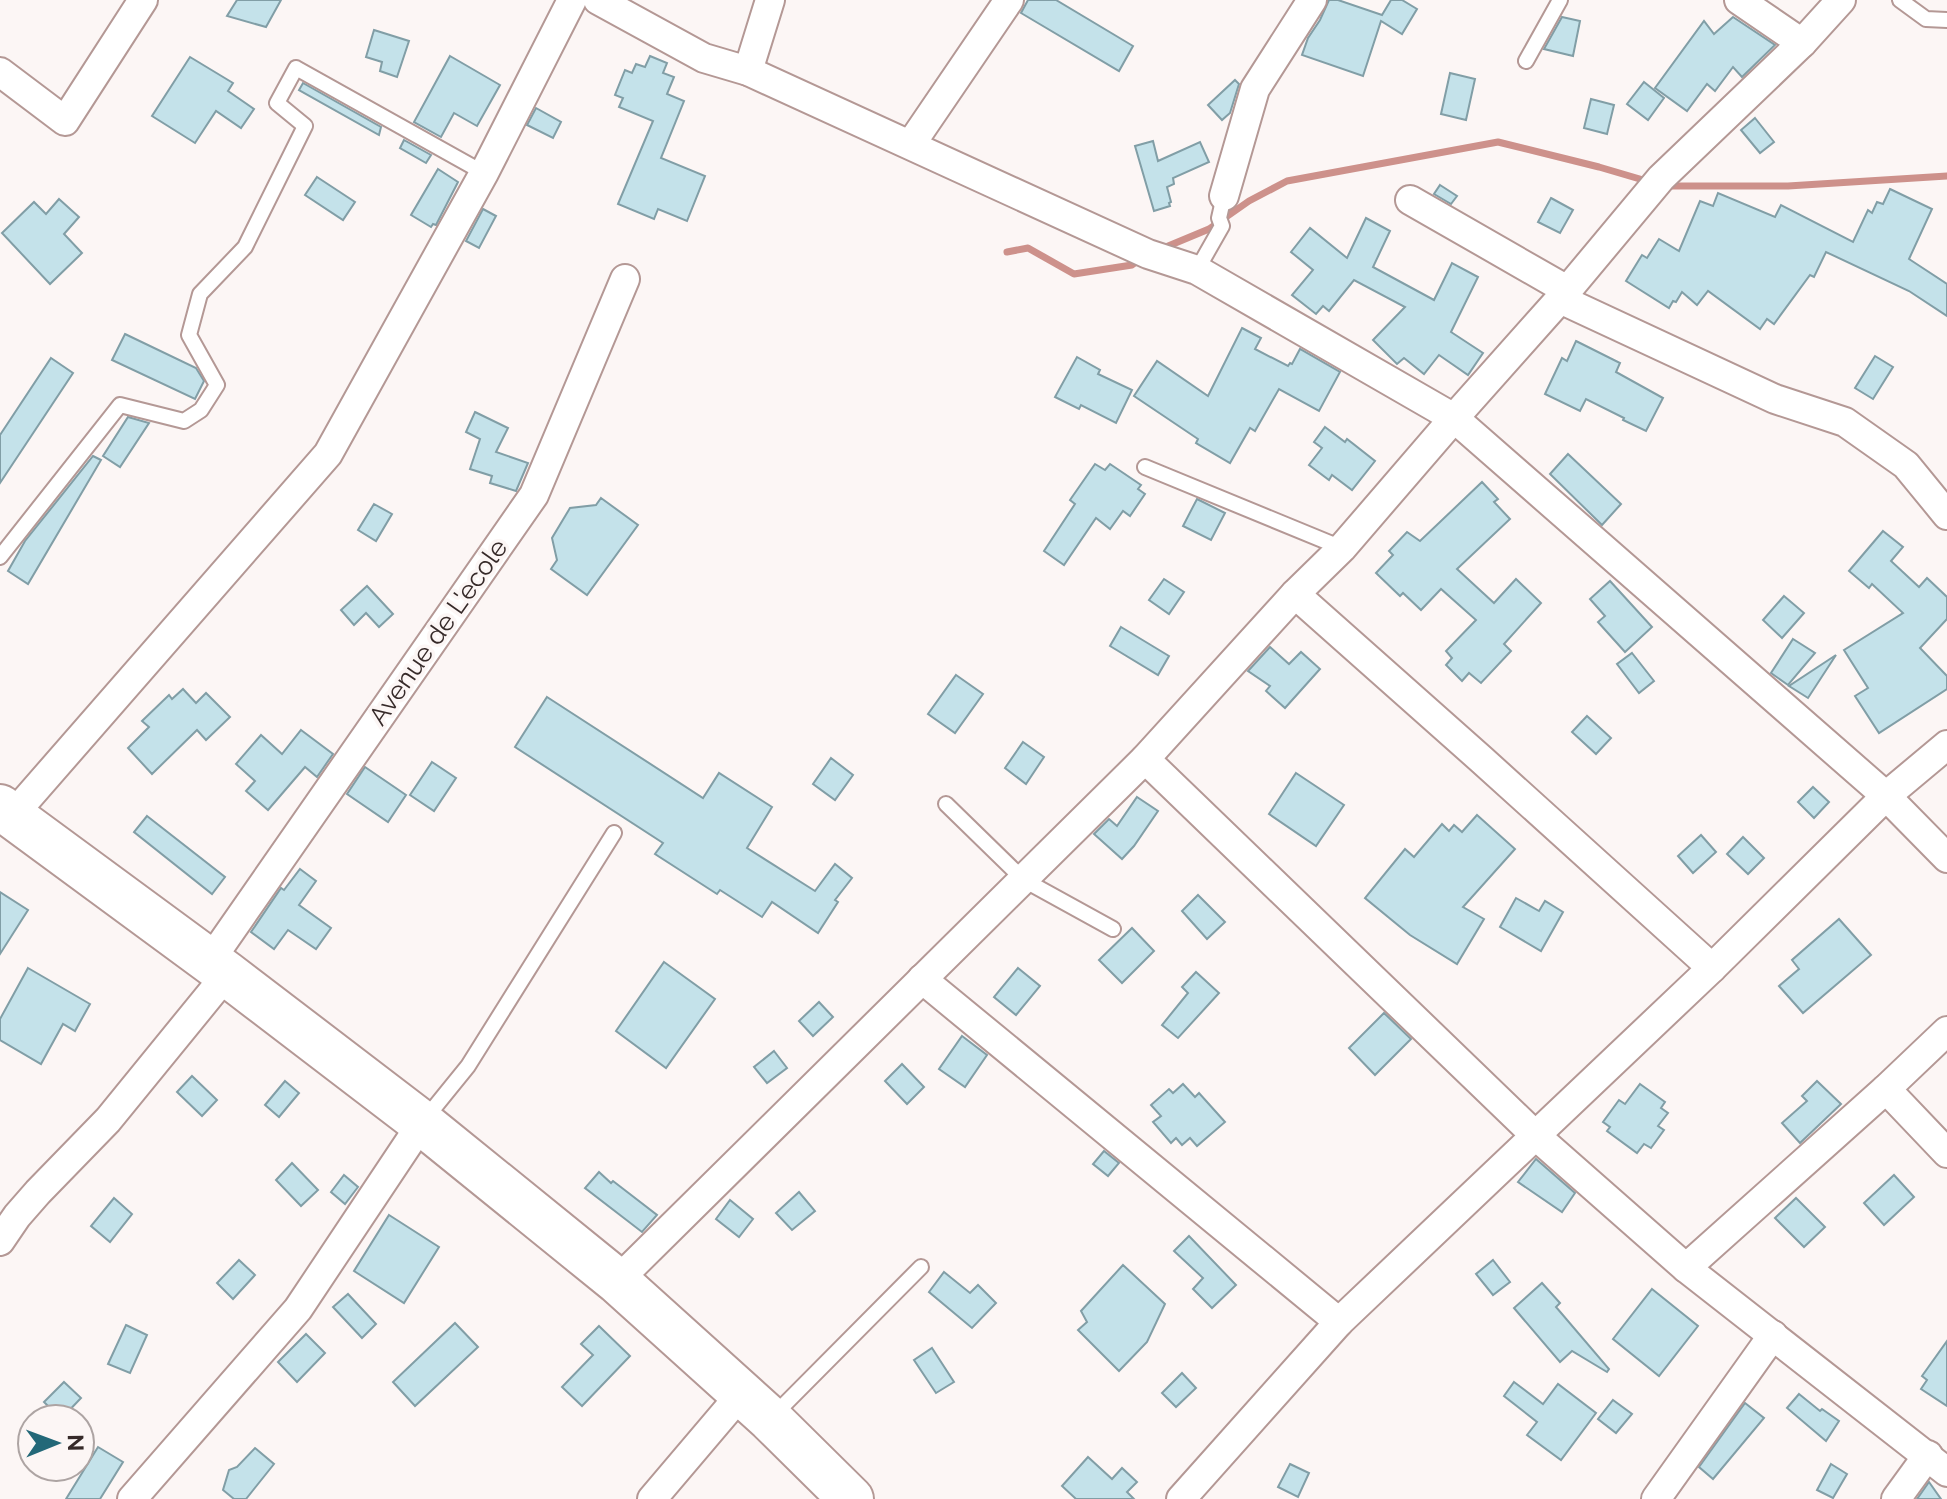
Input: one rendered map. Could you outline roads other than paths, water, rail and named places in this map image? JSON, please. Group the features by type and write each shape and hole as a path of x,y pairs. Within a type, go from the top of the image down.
{"highway":[{"path":"6,812 422,1123 617,1281 756,1406 851,1499"}],"street":[{"path":"0,72 65,121 143,0"},
{"path":"6,812 328,454 484,173 572,0"},
{"path":"598,0 704,58 748,71 1148,254 1197,270 1454,418 1886,796 1947,858"},
{"path":"748,71 770,0"},
{"path":"911,144 1009,0"},
{"path":"1222,213 1255,89 1312,0"},
{"path":"1739,0 1802,43"},
{"path":"617,1281 1145,759 1295,594 1342,548 1661,178 1802,43 1841,0"},
{"path":"1410,200 1564,294 1775,399 1845,422 1906,465 1947,515"},
{"name":"Avenue de L'ecole","path":"0,1241 38,1192 108,1120 218,968 534,495 625,279"},
{"path":"1295,594 1712,968"},
{"path":"1181,1499 1339,1322 1712,968 1886,796 1947,745"},
{"path":"1145,759 1536,1136 1686,1268 1937,1464 1896,1499"},
{"path":"922,979 1339,1322"},
{"path":"1686,1268 1947,1031"},
{"path":"1886,1089 1947,1153"},
{"path":"132,1499 298,1309 422,1123"},
{"path":"1656,1499 1773,1335"},
{"path":"652,1499 756,1406"}],"lane":[{"path":"1526,61 1560,0"},
{"path":"1900,0 1926,19 1947,20"},
{"path":"0,557 120,405 184,421 201,410 217,385 189,335 200,294 245,247 305,126 277,103 296,68 484,173"},
{"path":"1197,270 1222,213"},
{"path":"1145,467 1342,548"},
{"path":"946,804 1024,880 1113,929"},
{"path":"422,1123 468,1066 614,833"},
{"path":"756,1406 921,1267"}],"waterway":[{"path":"1161,249 1209,229 1249,201 1287,181 1498,142 1650,182"},
{"path":"1671,186 1788,186 1947,176"},
{"path":"1007,252 1028,248 1074,274 1132,265 1142,258"}]}
